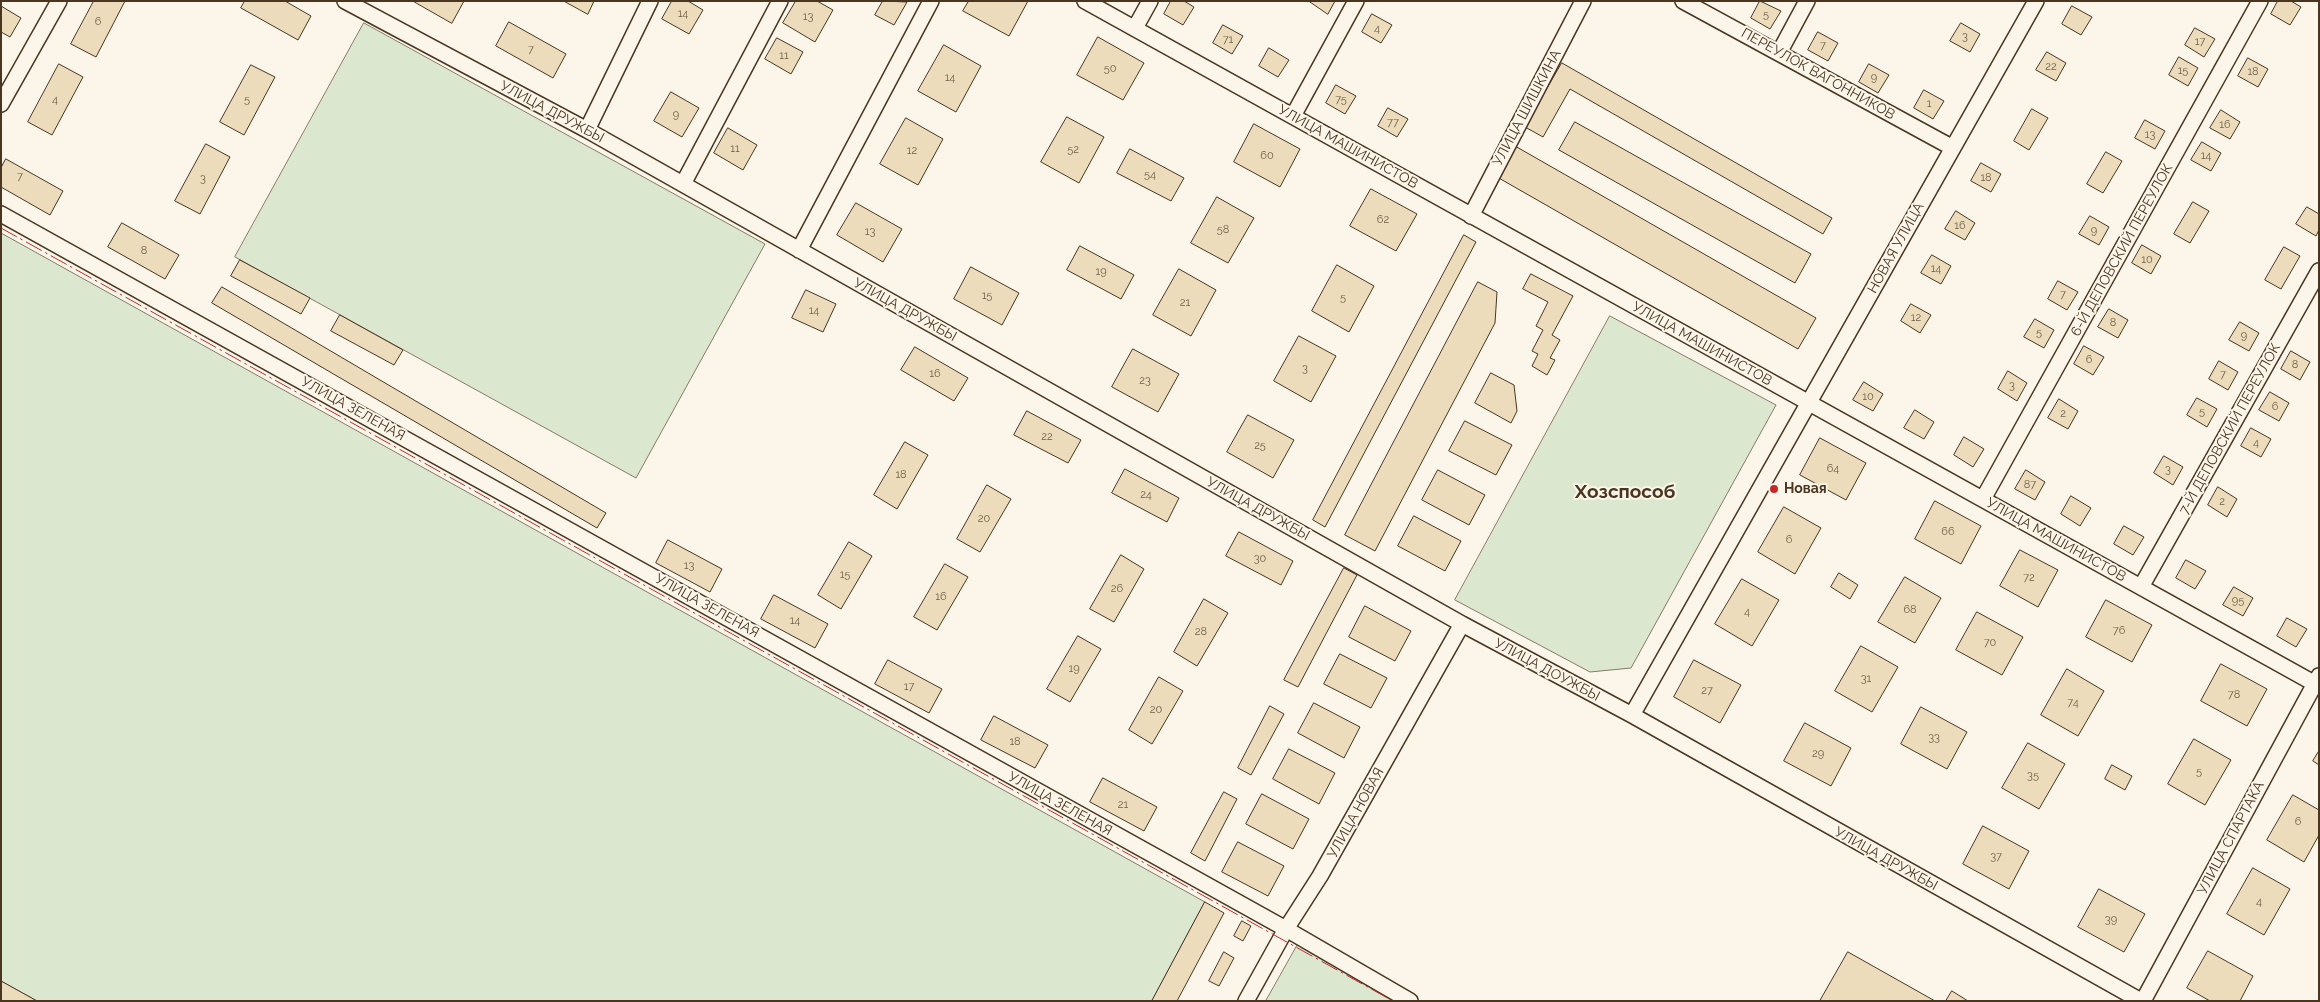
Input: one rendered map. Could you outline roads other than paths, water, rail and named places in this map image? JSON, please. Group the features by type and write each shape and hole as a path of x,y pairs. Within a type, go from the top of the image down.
{"street":[{"path":"1,104 59,1"},
{"path":"586,130 650,1"},
{"path":"683,184 780,1"},
{"path":"799,250 931,1"},
{"name":"УЛИЦА МАШИНИСТОВ","path":"1086,1 2141,587 2317,682"},
{"path":"1135,28 1150,1"},
{"path":"1293,116 1356,1"},
{"name":"УЛИЦА ШИШКИНА","path":"1472,216 1584,1"},
{"name":"ПЕРЕУЛОК ВАГОННИКОВ","path":"1683,1 1953,148"},
{"path":"1779,53 1807,1"},
{"name":"НОВАЯ УЛИЦА","path":"1632,715 2036,1"},
{"name":"6-Й ДЕПОВСКИЙ ПЕРЕУЛОК","path":"1983,499 2260,1"},
{"name":"УЛИЦА ДРУЖБЫ","path":"347,2 683,184 1462,624"},
{"name":"УЛИЦА ЗЕЛЕНАЯ","path":"1,214 1286,929 1410,1001"},
{"name":"7-Й ДЕПОВСКИЙ ПЕРЕУЛОК","path":"2141,587 2319,271"},
{"name":"УЛИЦА НОВАЯ","path":"1246,1001 1286,929 1320,876 1462,624"},
{"name":"УЛИЦА ДОУЖБЫ","path":"1462,624 1632,715"},
{"name":"УЛИЦА СПАРТАКА","path":"2142,1001 2317,682"},
{"name":"УЛИЦА ДРУЖБЫ","path":"1632,715 2142,1001"}],"place":[{"name":"Новая","path":"1774,489"}],"district":[{"name":"Хозспособ","path":"1625,492"}]}
